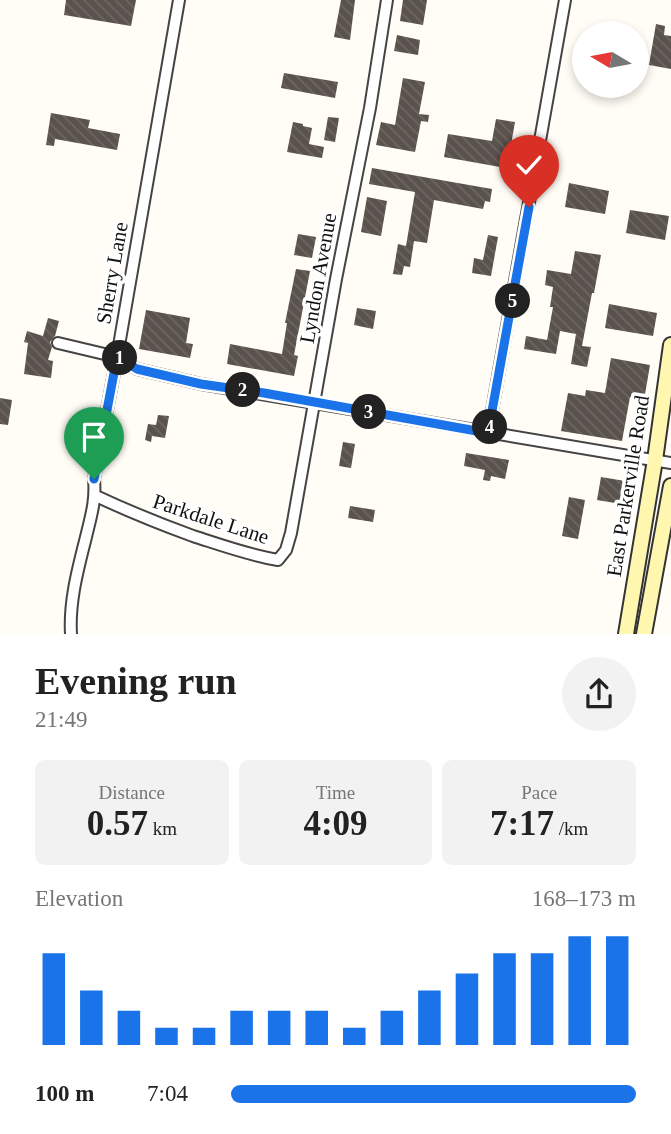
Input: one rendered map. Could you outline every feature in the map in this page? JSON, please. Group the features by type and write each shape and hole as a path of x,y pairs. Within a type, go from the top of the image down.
{"main road":[{"name":"East Parkerville Road","path":"626,634 671,352"},
{"name":"East Parkerville Road","path":"644,634 671,486"}],"street":[{"name":"Sherry Lane","path":"71,634 70,617 77,574 96,496 94,479 179,0"},
{"name":"Lyndon Avenue","path":"278,560 286,550 291,533 336,279 370,108 387,0"},
{"path":"488,433 565,0"},
{"path":"58,343 117,357 137,369 195,382 671,463"},
{"name":"Parkdale Lane","path":"96,496 138,516 226,547 278,560"}],"building":[{"path":"66,0 136,0 131,26 64,15"},
{"path":"341,0 355,0 350,40 334,37"},
{"path":"403,0 427,0 423,25 400,21"},
{"path":"656,24 665,26 664,35 671,36 671,69 649,65"},
{"path":"397,35 420,40 418,55 394,51"},
{"path":"284,73 338,82 335,98 281,88"},
{"path":"403,78 425,82 419,114 429,115 428,122 421,121 415,152 376,145 381,122 395,125"},
{"path":"51,113 90,120 88,128 120,134 117,150 55,139 54,146 46,145"},
{"path":"328,117 339,118 335,142 324,140"},
{"path":"496,119 515,122 511,169 444,157 448,134 492,141"},
{"path":"293,122 312,128 309,144 324,147 322,158 287,152"},
{"path":"372,168 492,189 490,202 485,201 483,209 434,200 427,243 414,241 410,267 404,266 402,275 393,274 398,244 406,246 415,192 369,184"},
{"path":"569,183 609,191 605,214 565,207"},
{"path":"367,197 387,201 381,236 361,232"},
{"path":"630,210 669,216 665,240 626,233"},
{"path":"298,234 316,237 312,258 294,255"},
{"path":"488,235 498,237 491,276 472,273 474,258 483,260"},
{"path":"575,251 601,255 582,346 591,347 587,367 571,364 576,334 560,331 556,354 524,349 526,336 547,340 553,307 550,307 553,287 545,285 547,270 571,274"},
{"path":"296,269 310,271 294,355 298,356 294,376 227,364 230,344 282,354"},
{"path":"609,304 657,313 653,336 605,328"},
{"path":"357,308 376,311 373,329 354,325"},
{"path":"146,310 190,318 186,343 193,344 190,358 139,349"},
{"path":"48,318 59,321 55,336 50,342 52,347 48,360 53,361 51,378 24,374 28,343 24,342 27,331 43,336"},
{"path":"611,358 650,365 644,400 630,397 622,441 561,431 568,393 585,396 586,390 605,393"},
{"path":"0,398 12,400 8,425 0,424"},
{"path":"158,415 169,416 165,438 152,436 151,442 145,440 148,424 156,425"},
{"path":"343,442 355,444 351,468 339,466"},
{"path":"466,453 509,460 505,479 491,476 490,481 483,480 485,470 464,466"},
{"path":"601,477 625,481 621,504 597,500"},
{"path":"569,497 585,500 578,539 562,536"},
{"path":"350,506 375,510 373,522 348,518"}],"route":[{"path":"94,479 117,357 137,369 201,384 488,433 529,207"}]}
